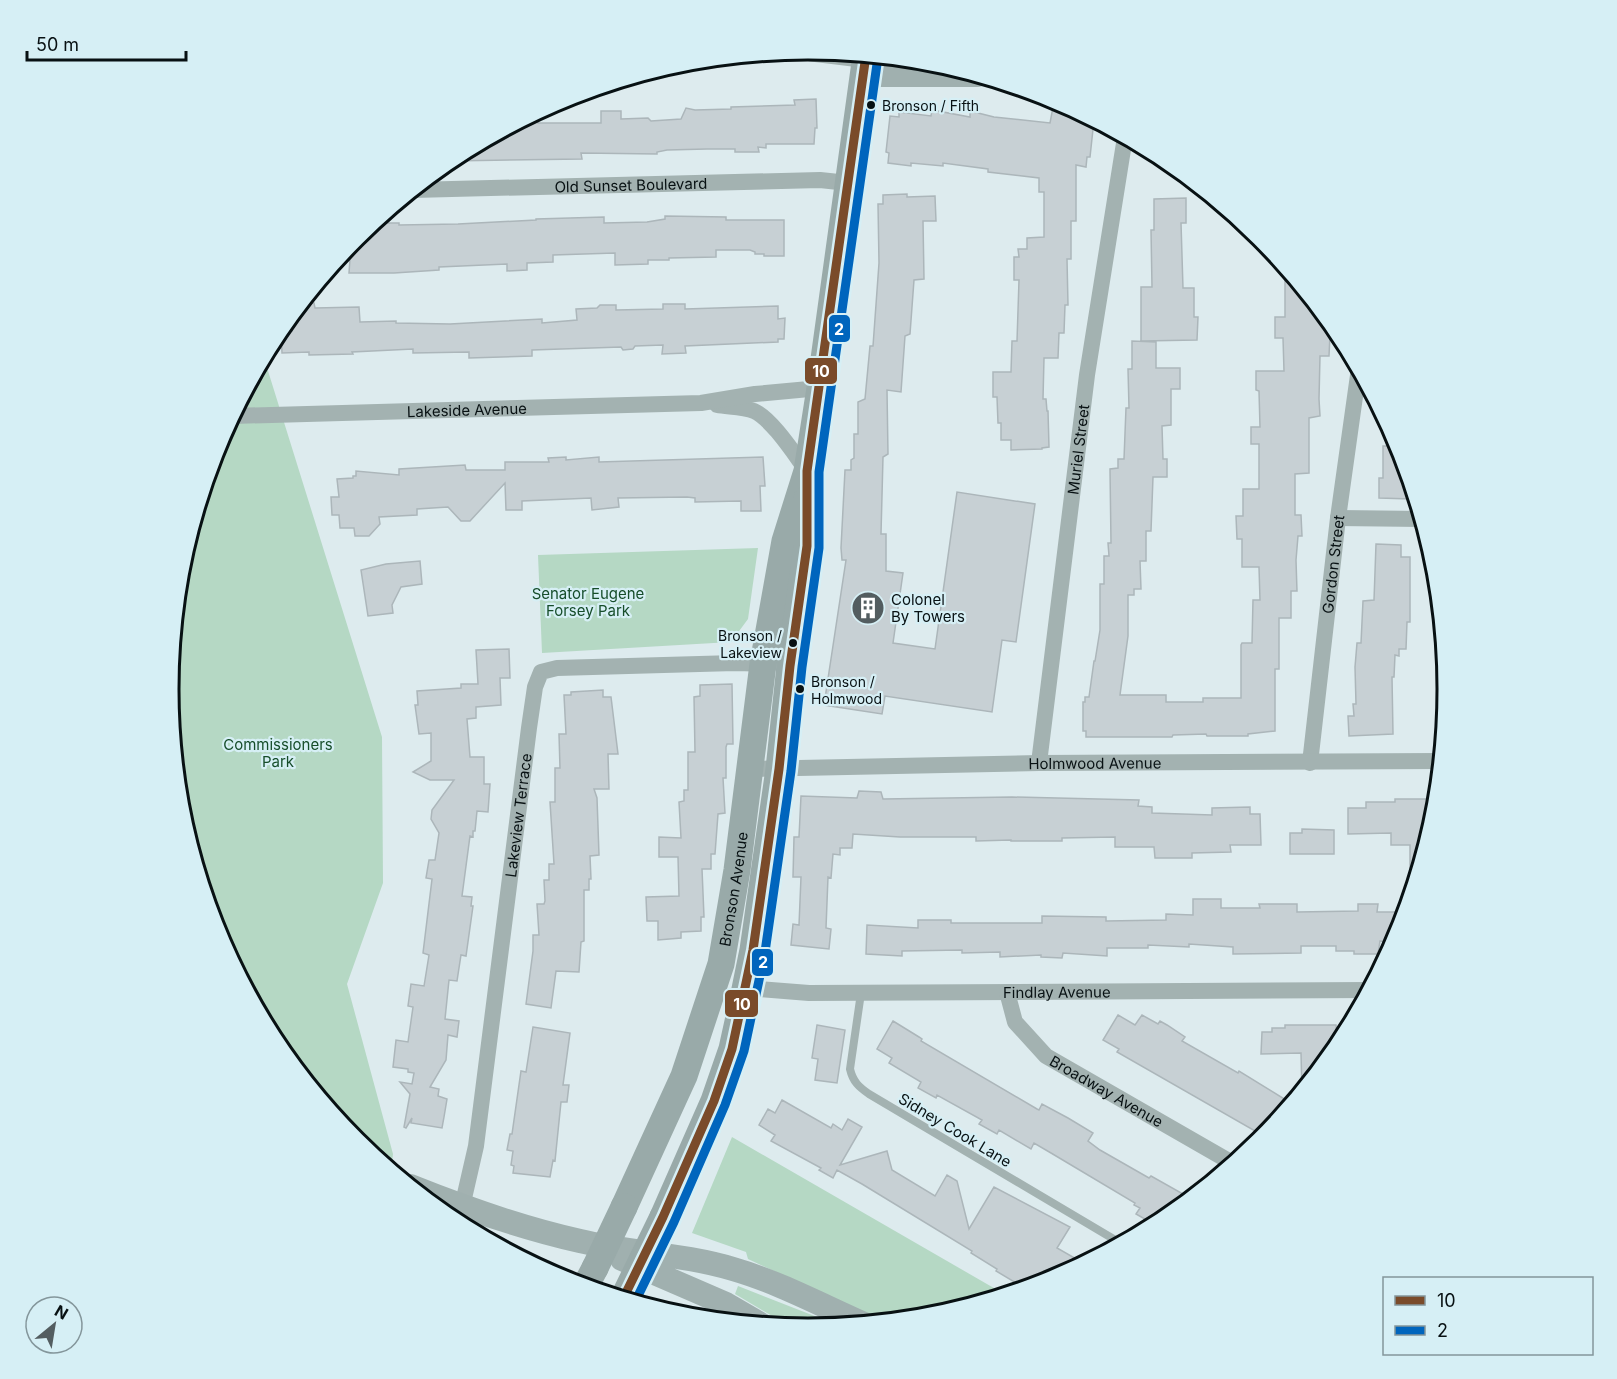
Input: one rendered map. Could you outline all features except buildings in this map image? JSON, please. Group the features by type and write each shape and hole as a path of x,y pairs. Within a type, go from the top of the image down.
{"main road":[{"path":"865,64 911,69"},
{"name":"Bronson Avenue","path":"589,1279 684,1076 716,984 727,935 763,663 785,541 807,471 865,64"},
{"name":"Bronson Avenue","path":"626,1292 663,1217 714,1101 732,1049 753,950 779,769 790,666 807,546 807,471"},
{"path":"435,1196 462,1207 582,1242 726,1304 747,1316"},
{"path":"582,1242 692,1258 734,1269 782,1287 851,1318"}],"street":[{"path":"848,61 865,64"},
{"name":"Muriel Street","path":"1038,763 1087,375 1124,145"},
{"name":"Old Sunset Boulevard","path":"425,190 820,180 848,183"},
{"name":"Gordon Street","path":"1310,763 1338,518 1357,381"},
{"name":"Lakeside Avenue","path":"242,416 701,403 755,394 820,388"},
{"name":"Lakeside Avenue","path":"701,403 753,410 782,437 807,471"},
{"path":"1338,518 1415,519"},
{"name":"Lakeview Terrace","path":"462,1207 476,1146 529,729 535,687 541,672 557,668 763,663 790,666"},
{"name":"Holmwood Avenue","path":"749,769 1038,763 1434,761"},
{"name":"Findlay Avenue","path":"745,988 809,993 1361,990"},
{"name":"Broadway Avenue","path":"1007,992 1015,1022 1046,1056 1227,1160"}],"lane":[{"name":"Sidney Cook Lane","path":"861,993 850,1069 853,1080 858,1086 1114,1240"}],"green space":[{"name":"Commissioners Park","path":"267,368 382,737 383,883 347,984 393,1154 392,1162 335,1105 309,1073 263,1004 244,968 212,892 200,852 184,772 180,731 180,648 191,567 212,487 244,411"},
{"name":"Senator Eugene Forsey Park","path":"758,548 748,619 731,642 542,653 538,555"},
{"path":"732,1137 997,1290 931,1307 872,1316 748,1259 746,1252 692,1233"},
{"path":"738,1286 821,1319 776,1318 735,1294"}],"transit line":[{"name":"10","path":"626,1292 663,1217 714,1101 732,1049 753,950 807,546 807,471 865,62"},
{"name":"2","path":"638,1296 674,1222 725,1105 744,1051 765,952 819,548 819,472 877,64"}],"place":[{"name":"Bronson / Fifth","path":"871,105"},
{"name":"Colonel By Towers","path":"868,608"},
{"name":"Bronson / Lakeview","path":"793,643"},
{"name":"Bronson / Holmwood","path":"800,689"}]}
